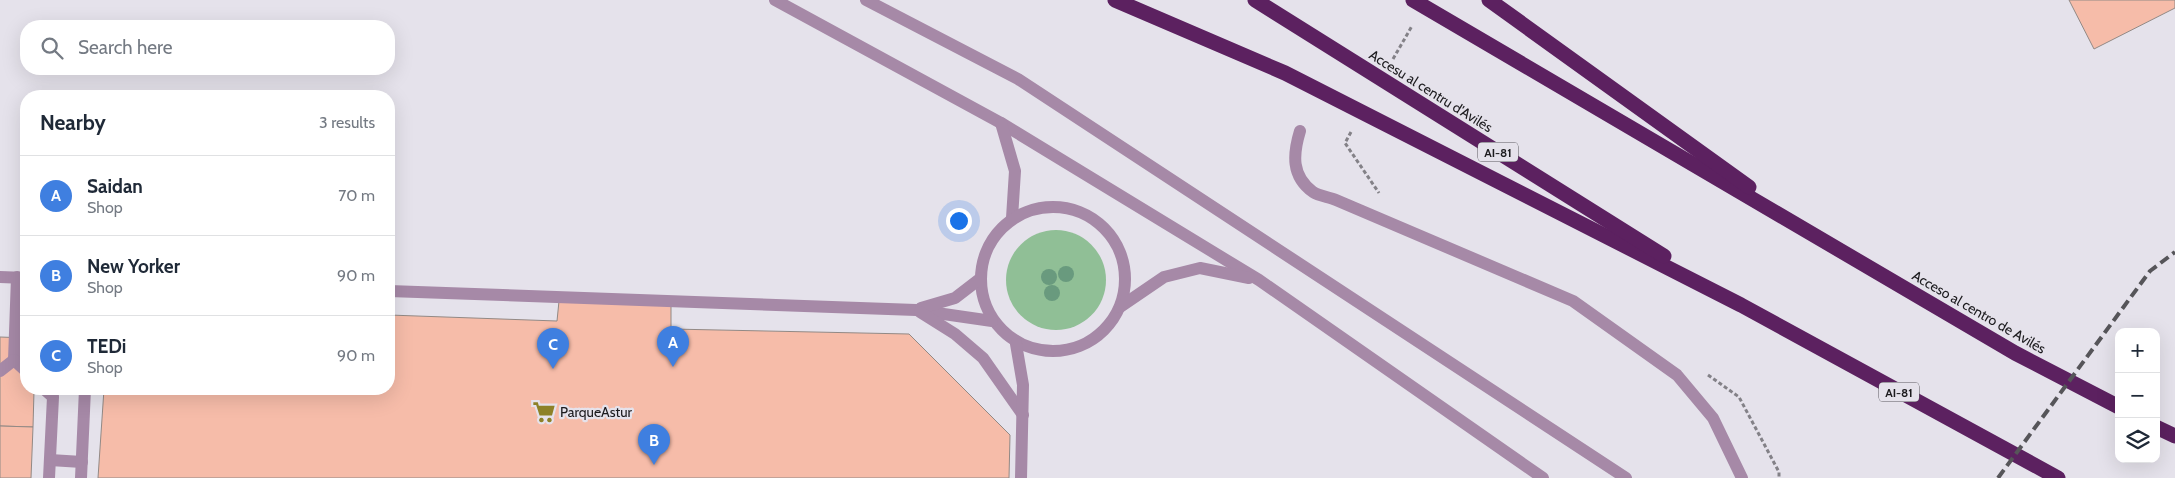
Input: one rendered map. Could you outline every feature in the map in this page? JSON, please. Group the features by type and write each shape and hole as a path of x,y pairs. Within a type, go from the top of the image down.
{"highway":[{"path":"1115,0 1285,73 1741,305"},
{"name":"Accesu al centru d'Avilés","path":"1255,0 1741,305"},
{"path":"1413,0 1825,242"},
{"path":"1488,0 1825,242"},
{"name":"Acceso al centro de Avilés","path":"1825,242 2015,353 2115,405"},
{"name":"AI-81","path":"1741,305 2058,478"},
{"path":"2160,429 2175,436"}],"lane":[{"path":"775,0 1001,123 1259,280 1543,478"},
{"path":"866,0 1018,79 1626,478"},
{"path":"1001,123 1015,171 1012,218"},
{"path":"1300,131 1294,152 1296,173 1314,192 1573,301 1677,375 1713,418 1742,478"},
{"path":"1056,208 1082,212 1106,226 1116,242 1123,260 1125,283 1120,307 1104,331 1089,342 1067,351 1040,351 1016,344 992,321 985,301 981,278 986,253 996,234 1012,218 1032,210 1056,208"},
{"path":"1120,307 1164,277 1200,268 1259,280"},
{"path":"0,277 20,278"},
{"path":"916,310 955,298 981,278"},
{"path":"395,291 916,310 992,321"},
{"path":"0,371 14,360 20,298"},
{"path":"916,310 955,334 983,358 1023,415"},
{"path":"1016,344 1022,385 1021,478"},
{"path":"14,360 20,366"},
{"path":"50,478 53,397 51,395"},
{"path":"81,478 85,395"},
{"path":"50,460 82,462"}],"path":[{"path":"1388,67 1412,25"},
{"path":"1354,126 1345,142 1379,193 1388,198"},
{"path":"1707,374 1739,397 1780,472 1780,478"}],"green space":[{"path":"1056,230 1066,231 1084,238 1098,252 1105,270 1105,290 1098,308 1084,322 1066,329 1056,330 1046,329 1028,322 1014,308 1007,290 1006,280 1007,270 1014,252 1028,238 1046,231"}],"building":[{"path":"2069,0 2175,0 2175,8 2094,49"},
{"name":"ParqueAstur","path":"559,301 671,305 671,329 909,334 1010,435 1009,478 98,478 104,395 395,395 395,315 557,321"},
{"path":"0,337 20,338 20,395 34,395 33,427 0,426"},
{"path":"0,426 33,427 31,478 0,478"}],"railway":[{"path":"1998,478 2150,271 2175,252"}],"place":[{"name":"Saidan","path":"673,367"},
{"name":"TEDi","path":"553,369"},
{"name":"ParqueAstur","path":"544,412"},
{"name":"New Yorker","path":"654,465"}]}
